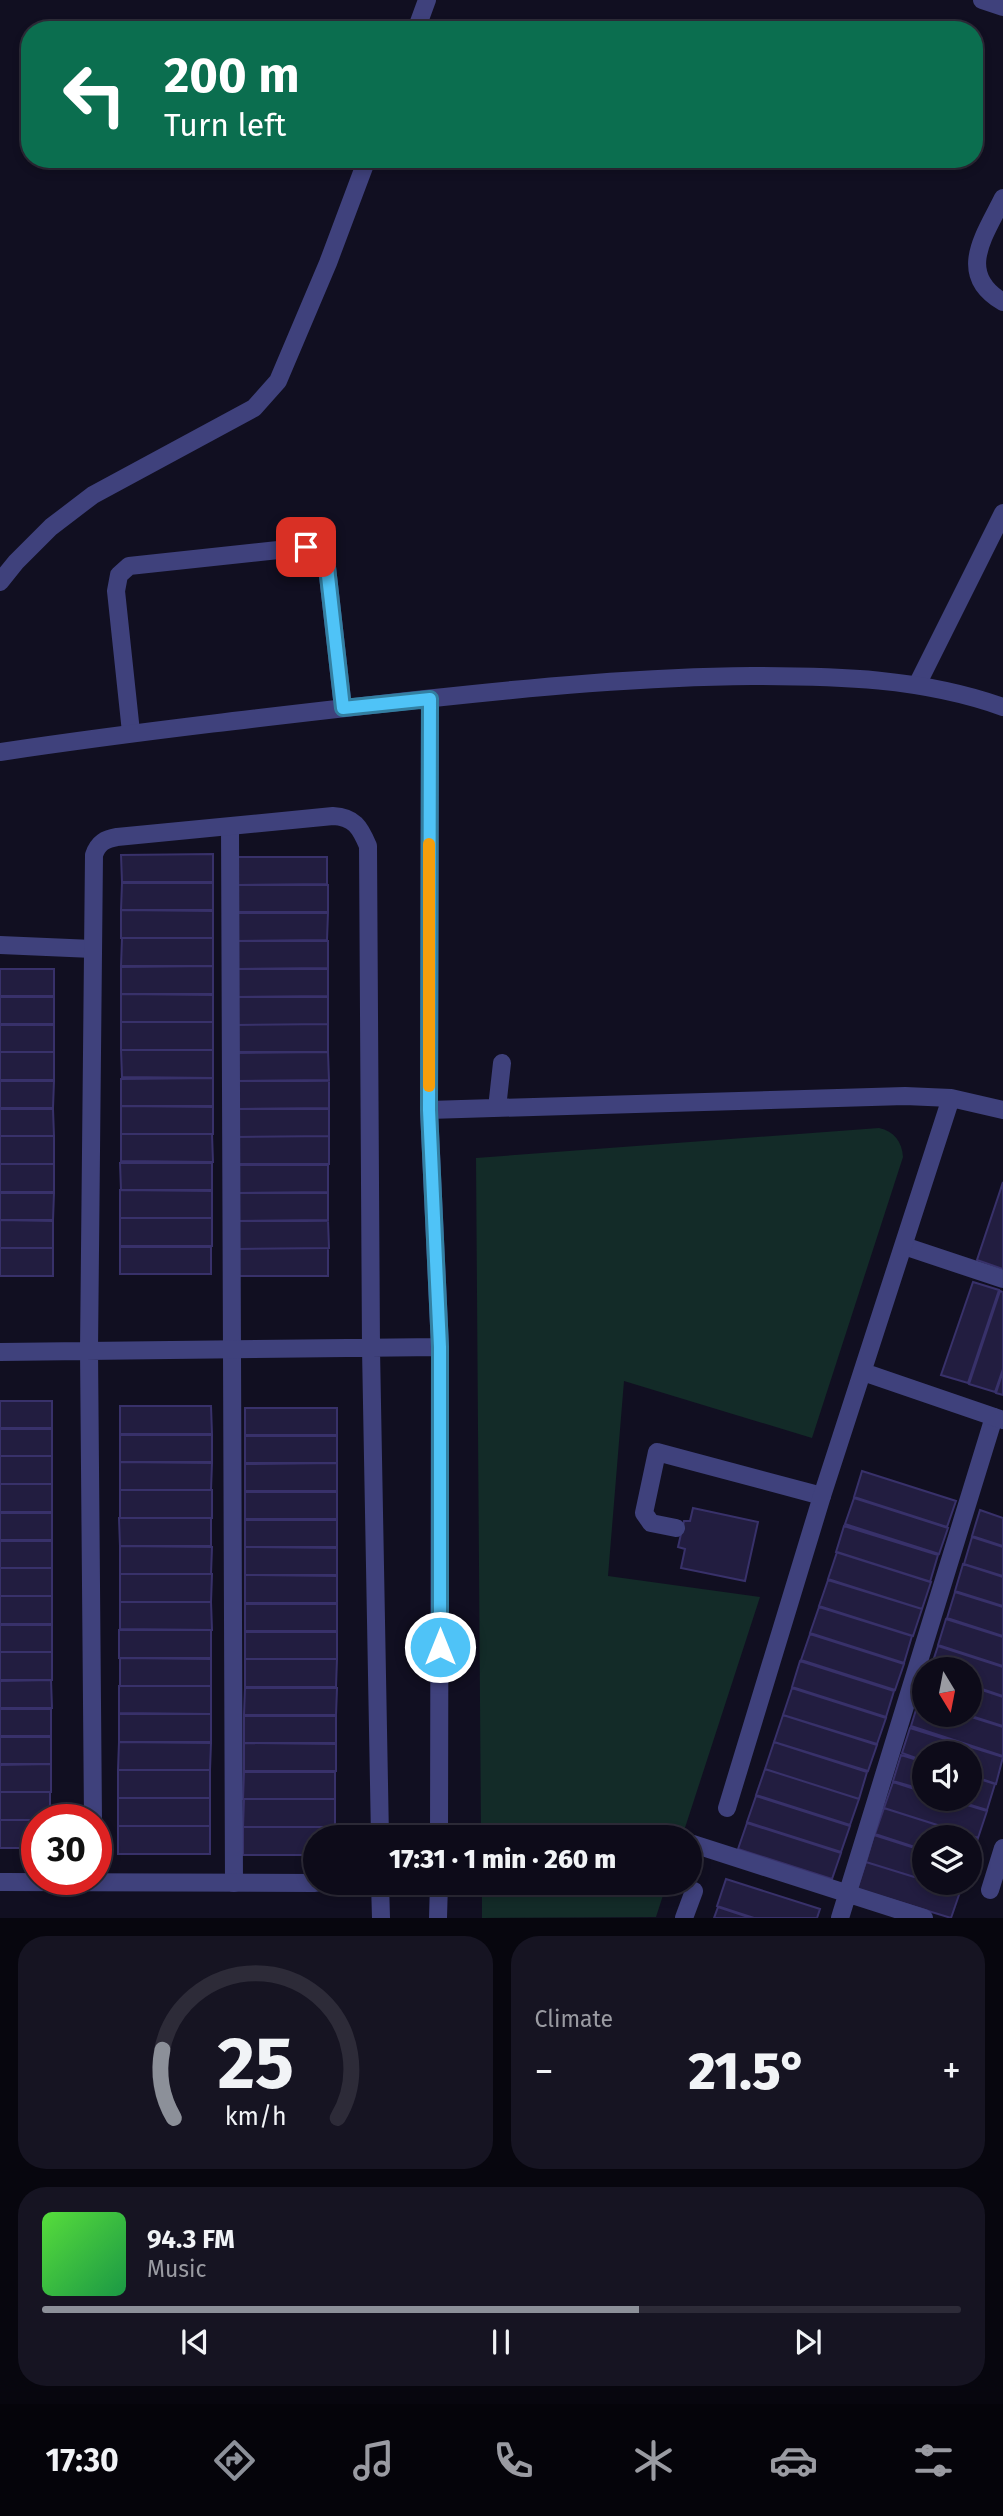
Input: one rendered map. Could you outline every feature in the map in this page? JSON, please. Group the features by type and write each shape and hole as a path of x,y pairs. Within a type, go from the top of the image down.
{"street":[{"path":"419,21 427,0"},
{"path":"982,0 1003,7"},
{"path":"0,582 51,527 93,495 254,408 278,381 364,168"},
{"path":"1003,198 977,251 977,266 983,288 1003,302"},
{"path":"917,685 1003,513"},
{"path":"131,733 116,591 120,575 129,566 306,547 320,553 327,567 343,708"},
{"path":"0,752 131,733 343,708 532,687 635,680 732,677 853,678 917,685 1003,707"},
{"path":"430,699 429,1110 440,1347 439,1825"},
{"path":"93,1804 89,1350 92,869 97,846 107,839 117,837 333,816 345,817 363,833 368,846 371,1349 380,1825"},
{"path":"230,827 234,1883"},
{"path":"0,945 93,949"},
{"path":"497,1108 502,1063"},
{"path":"429,1110 905,1096 951,1098 1003,1110"},
{"path":"727,1808 822,1496 951,1098"},
{"path":"904,1246 1003,1279"},
{"path":"0,1352 440,1347"},
{"path":"840,1917 998,1419 863,1372"},
{"path":"676,1528 651,1523 645,1513 657,1452 822,1496"},
{"path":"702,1847 924,1917"},
{"path":"989,1890 1003,1848"},
{"path":"112,1881 303,1883"},
{"path":"0,1882 21,1882"},
{"path":"380,1895 381,1917"},
{"path":"438,1917 439,1895"},
{"path":"684,1917 692,1895"}],"green space":[{"path":"879,1128 896,1138 901,1147 903,1157 812,1438 624,1381 608,1576 760,1597 686,1825 481,1825 476,1158"},
{"path":"482,1895 663,1895 656,1917 482,1918"}],"building":[{"path":"213,854 213,882 122,882 121,855"},
{"path":"236,857 327,857 327,884 236,885"},
{"path":"122,883 213,883 213,910 121,910"},
{"path":"236,885 328,885 328,912 236,912"},
{"path":"121,910 213,911 213,938 121,938"},
{"path":"236,913 328,913 327,940 236,941"},
{"path":"122,938 213,938 213,966 121,966"},
{"path":"236,941 328,941 328,968 236,969"},
{"path":"213,966 213,994 121,994 121,967"},
{"path":"0,969 54,969 54,996 0,996"},
{"path":"236,969 328,969 328,996 236,997"},
{"path":"121,994 213,995 213,1022 121,1022"},
{"path":"0,997 54,997 54,1024 0,1024"},
{"path":"236,997 328,997 328,1024 236,1025"},
{"path":"121,1022 213,1022 213,1050 121,1050"},
{"path":"328,1024 328,1052 237,1052 236,1025"},
{"path":"0,1025 54,1025 54,1052 0,1052"},
{"path":"121,1050 213,1050 213,1078 122,1077"},
{"path":"0,1052 54,1052 54,1080 0,1080"},
{"path":"328,1052 329,1080 237,1081 237,1053"},
{"path":"213,1078 213,1106 121,1106 121,1079"},
{"path":"0,1081 54,1081 53,1108 0,1108"},
{"path":"236,1081 329,1081 329,1108 237,1109"},
{"path":"121,1106 213,1107 213,1134 121,1134"},
{"path":"0,1109 53,1109 54,1136 0,1136"},
{"path":"237,1109 329,1109 329,1136 237,1137"},
{"path":"121,1134 212,1134 213,1162 121,1161"},
{"path":"0,1136 54,1136 54,1164 0,1164"},
{"path":"329,1136 329,1164 237,1164 237,1137"},
{"path":"120,1163 212,1163 212,1190 121,1190"},
{"path":"0,1164 54,1164 54,1192 0,1192"},
{"path":"237,1165 328,1165 328,1192 237,1193"},
{"path":"1003,1182 1003,1269 977,1260"},
{"path":"120,1190 212,1191 212,1218 120,1218"},
{"path":"0,1193 54,1193 53,1220 0,1220"},
{"path":"236,1193 328,1193 328,1220 237,1221"},
{"path":"120,1218 212,1218 212,1246 120,1246"},
{"path":"0,1220 53,1221 53,1248 0,1248"},
{"path":"237,1221 328,1221 329,1248 237,1249"},
{"path":"120,1247 211,1247 211,1274 120,1274"},
{"path":"0,1248 53,1248 53,1276 0,1276"},
{"path":"328,1248 328,1276 236,1276 236,1249"},
{"path":"973,1282 999,1290 968,1383 941,1375"},
{"path":"1000,1291 1003,1292 1003,1369 995,1392 969,1384"},
{"path":"1003,1371 1003,1395 996,1393"},
{"path":"0,1401 52,1401 52,1428 0,1428"},
{"path":"120,1406 211,1406 212,1434 120,1434"},
{"path":"245,1408 337,1408 337,1435 245,1435"},
{"path":"0,1429 52,1429 52,1456 0,1456"},
{"path":"120,1435 212,1435 212,1462 120,1462"},
{"path":"245,1436 337,1436 337,1463 245,1463"},
{"path":"0,1456 52,1456 52,1484 0,1484"},
{"path":"120,1462 212,1463 211,1490 120,1490"},
{"path":"337,1463 337,1491 245,1491 245,1464"},
{"path":"862,1471 956,1501 947,1527 854,1497"},
{"path":"0,1484 52,1484 52,1512 0,1512"},
{"path":"120,1490 212,1490 212,1518 120,1518"},
{"path":"245,1492 337,1492 337,1519 245,1519"},
{"path":"854,1498 948,1528 939,1554 845,1524"},
{"path":"693,1508 758,1522 745,1581 681,1568 685,1549 678,1547 684,1521 690,1521"},
{"path":"980,1510 1003,1518 1003,1546 972,1536"},
{"path":"0,1513 52,1513 52,1540 0,1540"},
{"path":"119,1518 211,1518 211,1546 120,1546"},
{"path":"245,1520 337,1520 337,1547 245,1547"},
{"path":"844,1526 938,1555 930,1582 836,1552"},
{"path":"972,1537 1003,1547 1003,1576 964,1564"},
{"path":"0,1541 52,1541 52,1568 0,1568"},
{"path":"120,1546 212,1547 211,1574 120,1574"},
{"path":"245,1547 337,1548 337,1575 245,1575"},
{"path":"837,1552 931,1582 922,1609 828,1579"},
{"path":"963,1564 1003,1577 1003,1606 955,1591"},
{"path":"0,1568 52,1568 52,1596 0,1596"},
{"path":"120,1574 212,1574 211,1602 120,1602"},
{"path":"245,1575 337,1576 337,1603 245,1603"},
{"path":"828,1580 922,1609 913,1636 819,1606"},
{"path":"955,1592 1003,1607 1003,1636 947,1618"},
{"path":"0,1596 52,1596 52,1624 0,1624"},
{"path":"120,1602 211,1602 212,1630 120,1629"},
{"path":"245,1604 337,1604 337,1631 245,1631"},
{"path":"819,1607 912,1636 904,1663 810,1633"},
{"path":"946,1619 1003,1637 1003,1666 982,1657 938,1645"},
{"path":"0,1625 52,1625 52,1652 0,1652"},
{"path":"119,1630 211,1630 211,1658 119,1658"},
{"path":"245,1632 337,1632 337,1659 245,1659"},
{"path":"810,1634 904,1664 895,1690 801,1660"},
{"path":"938,1646 972,1657 934,1657"},
{"path":"0,1652 52,1652 52,1680 0,1680"},
{"path":"120,1658 211,1659 211,1686 120,1686"},
{"path":"245,1659 337,1659 336,1687 245,1687"},
{"path":"982,1660 1003,1667 1003,1696 982,1689"},
{"path":"800,1661 894,1691 886,1717 792,1687"},
{"path":"51,1680 52,1708 0,1708 0,1681"},
{"path":"119,1686 211,1686 211,1714 119,1713"},
{"path":"245,1688 337,1688 336,1715 244,1715"},
{"path":"792,1688 886,1718 877,1744 783,1715"},
{"path":"982,1690 1003,1697 1003,1726 982,1719"},
{"path":"0,1709 51,1709 51,1736 0,1736"},
{"path":"119,1714 211,1714 211,1742 119,1742"},
{"path":"783,1715 877,1745 868,1771 774,1742"},
{"path":"244,1716 336,1716 336,1743 244,1743"},
{"path":"982,1720 1003,1727 1003,1756 982,1749 982,1741 957,1741 914,1727 982,1727"},
{"path":"910,1728 952,1741 912,1741 912,1757 902,1753"},
{"path":"0,1737 51,1737 51,1764 0,1764"},
{"path":"119,1742 211,1743 210,1770 118,1770"},
{"path":"774,1742 867,1772 859,1799 765,1769"},
{"path":"244,1743 336,1744 336,1771 244,1771"},
{"path":"982,1750 1003,1757 996,1784 982,1779"},
{"path":"901,1755 912,1758 912,1787 893,1781"},
{"path":"51,1764 51,1792 0,1792 0,1765"},
{"path":"765,1769 859,1799 850,1825 756,1795"},
{"path":"118,1770 210,1770 210,1798 118,1798"},
{"path":"244,1772 335,1772 335,1799 243,1799"},
{"path":"982,1780 995,1784 987,1810 982,1808"},
{"path":"893,1782 912,1788 912,1811 987,1811 982,1826 937,1825 884,1808"},
{"path":"0,1792 50,1792 50,1804 21,1804 21,1820 0,1820"},
{"path":"756,1796 850,1826 841,1852 747,1822"},
{"path":"118,1798 210,1798 210,1826 118,1826"},
{"path":"244,1799 335,1799 335,1825 243,1827"},
{"path":"884,1808 937,1825 912,1825 912,1846 875,1834"},
{"path":"0,1820 21,1820 21,1848 0,1848"},
{"path":"747,1823 841,1853 832,1879 738,1849"},
{"path":"118,1826 210,1826 210,1854 118,1854"},
{"path":"243,1827 303,1827 303,1855 243,1855"},
{"path":"874,1835 912,1847 912,1876 866,1862"},
{"path":"866,1862 912,1876 912,1895 959,1895 951,1918 857,1889"},
{"path":"726,1879 820,1909 817,1918 754,1918 717,1906"},
{"path":"718,1907 751,1918 714,1918"}],"slow traffic":[{"path":"429,844 429,1086"}],"route":[{"path":"306,547 320,553 327,567 343,708 430,699 429,1110 440,1347 440,1647"}]}
